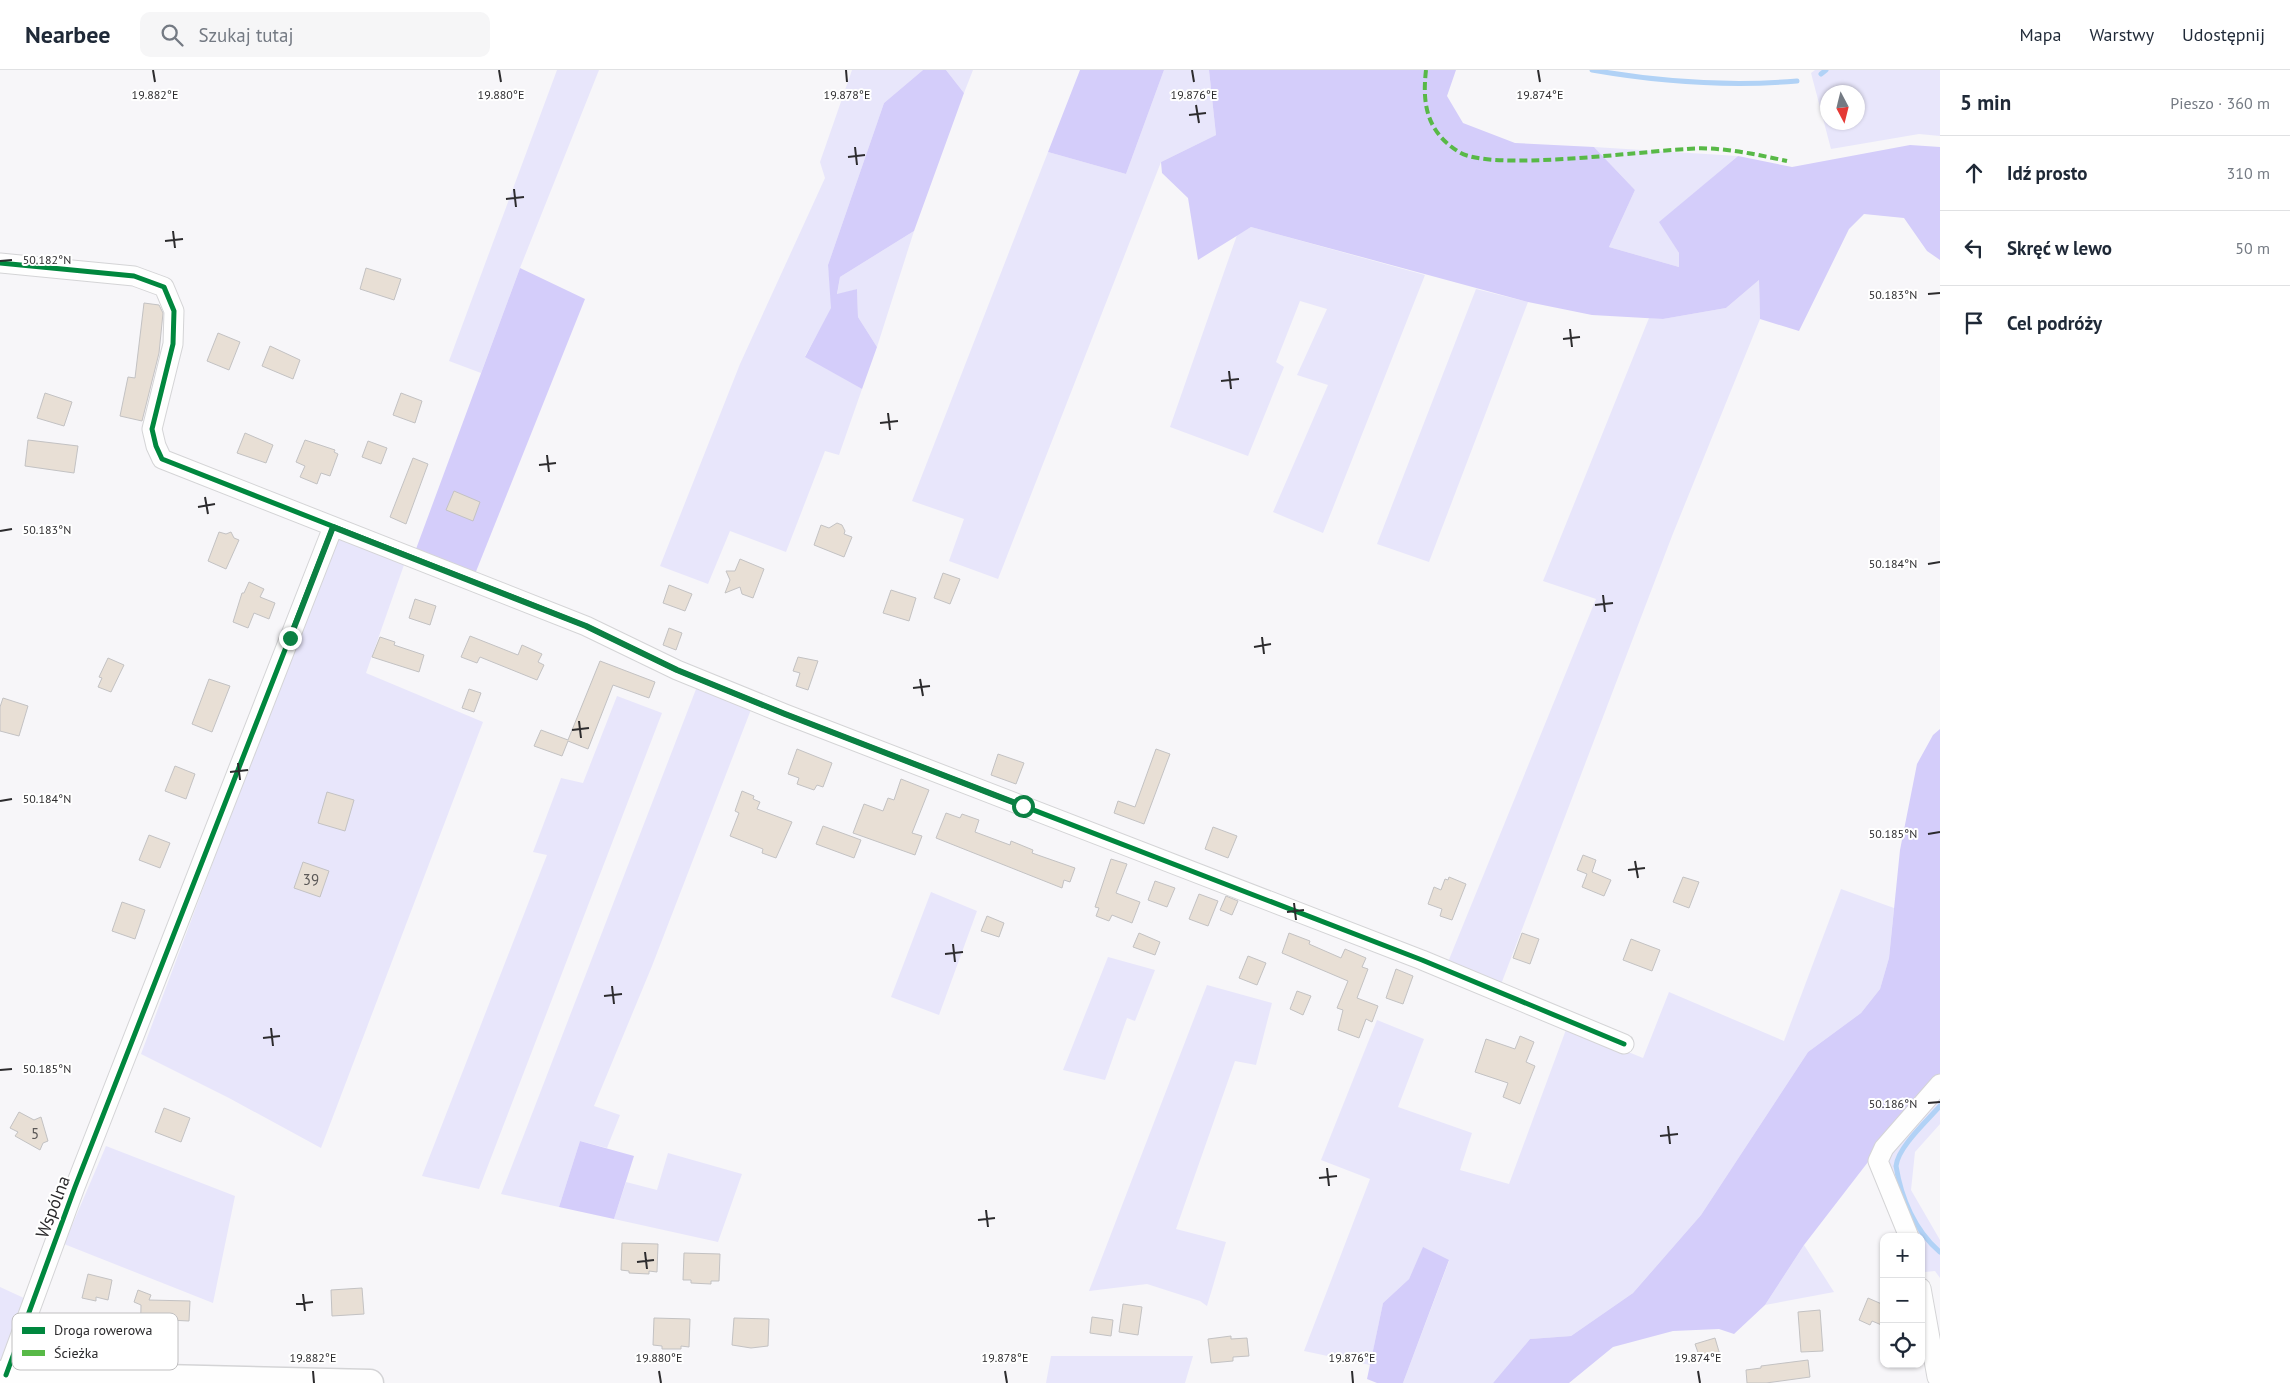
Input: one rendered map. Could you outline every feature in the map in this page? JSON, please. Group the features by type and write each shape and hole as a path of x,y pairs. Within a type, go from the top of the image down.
{"street":[{"path":"0,263 134,276 164,287 174,311 173,344 152,429 156,446 162,459 586,626 677,670 785,714 1422,960 1624,1044"},
{"name":"Wspólna","path":"26,1313 333,527"},
{"path":"1907,1233 1878,1161 1884,1148 1940,1084"},
{"path":"1925,1315 1937,1378 1940,1380"},
{"name":"Wspólna","path":"3,1374 12,1351"},
{"path":"3,1374 370,1383"}],"shaded area":[{"path":"557,70 599,70 520,268 481,373 449,361"},
{"path":"852,70 923,70 884,103 828,265 832,308 805,356 862,389 839,455 825,451 786,552 730,531 708,584 660,566 740,364 825,178 820,162"},
{"path":"923,70 946,70 964,93 914,231 840,277 837,294 857,289 858,317 877,347 862,389 805,357 831,308 828,265 884,103"},
{"path":"946,70 973,70 964,93"},
{"path":"1080,70 1164,70 1126,174 1048,152"},
{"path":"1164,70 1209,70 1216,135 1161,162 998,579 949,561 964,519 912,501 1048,152 1126,174"},
{"path":"1209,70 1456,70 1447,96 1463,123 1515,143 1594,147 1635,190 1609,247 1679,267 1679,253 1659,222 1738,156 1792,167 1910,145 1940,147 1940,260 1927,251 1904,218 1864,214 1849,229 1799,331 1760,319 1759,280 1726,308 1663,319 1592,315 1528,302 1251,227 1198,260 1188,198 1162,173 1161,162 1216,135"},
{"path":"1815,70 1940,70 1940,136 1919,134 1831,149 1826,130 1865,130 1865,85 1820,85 1820,107 1811,73"},
{"path":"1594,147 1738,156 1660,222 1679,253 1679,267 1609,247 1635,190"},
{"path":"1251,227 1425,275 1323,533 1273,512 1328,385 1297,375 1327,309 1300,301 1276,362 1284,367 1248,456 1170,427 1237,235"},
{"path":"914,231 877,347 858,317 857,289 837,295 840,277"},
{"path":"520,268 585,299 475,574 416,549"},
{"path":"1759,280 1760,319 1672,536 1500,987 1448,962 1596,599 1543,581 1649,318 1663,319 1726,308"},
{"path":"1476,289 1528,302 1429,562 1377,544"},
{"path":"335,537 405,562 366,673 483,722 321,1148 229,1098 141,1054"},
{"path":"698,684 752,707 652,966 594,1106 620,1115 607,1148 580,1141 559,1207 501,1194"},
{"path":"617,696 662,713 479,1189 422,1176 547,855 533,852 561,778 583,783"},
{"path":"1940,729 1940,1077 1905,1114 1804,1245 1765,1305 1734,1334 1719,1329 1673,1331 1613,1347 1569,1383 1493,1383 1530,1339 1571,1336 1633,1293 1701,1215 1808,1052 1861,1013 1880,989 1889,958 1900,850 1917,764 1933,735"},
{"path":"1841,889 1894,908 1889,958 1880,989 1861,1013 1808,1052 1701,1215 1633,1293 1571,1336 1530,1339 1493,1383 1403,1383 1449,1261 1423,1248 1409,1279 1383,1303 1370,1365 1304,1351 1370,1179 1321,1160 1377,1020 1424,1039 1398,1107 1472,1133 1460,1170 1509,1184 1567,1027 1643,1058 1669,992 1784,1041"},
{"path":"931,892 977,911 939,1015 891,997"},
{"path":"1108,957 1155,970 1135,1021 1127,1018 1105,1080 1063,1070"},
{"path":"1207,985 1272,1003 1256,1065 1235,1061 1176,1229 1226,1242 1207,1306 1200,1301 1147,1284 1089,1291"},
{"path":"1940,1093 1940,1124 1915,1152 1911,1190 1940,1240 1940,1278 1935,1271 1925,1272 1925,1233 1911,1233 1890,1180 1889,1153"},
{"path":"580,1141 634,1156 614,1219 559,1207"},
{"path":"106,1146 235,1196 213,1303 64,1244"},
{"path":"668,1153 742,1174 718,1242 614,1219 626,1182 657,1190"},
{"path":"1804,1245 1834,1292 1765,1305"},
{"path":"1423,1247 1449,1260 1403,1383 1377,1383 1367,1379 1383,1303 1409,1279"},
{"path":"0,1287 26,1299 21,1313 12,1313 12,1340 5,1360 0,1360"},
{"path":"1051,1356 1193,1356 1185,1383 1046,1383"}],"building":[{"path":"366,268 401,279 394,300 360,289"},
{"path":"144,303 159,305 163,313 159,353 142,421 120,416 128,377 135,378"},
{"path":"218,333 240,342 229,370 207,361"},
{"path":"270,346 300,360 293,379 262,366"},
{"path":"45,393 72,402 64,426 37,418"},
{"path":"401,393 422,401 415,423 393,415"},
{"path":"245,433 273,445 266,463 237,453"},
{"path":"28,440 78,446 74,473 25,466"},
{"path":"305,440 335,450 334,452 338,454 330,476 321,473 317,484 300,477 305,466 296,462"},
{"path":"368,441 387,448 381,464 362,457"},
{"path":"413,458 428,464 406,524 390,517"},
{"path":"454,491 480,502 473,521 446,510"},
{"path":"837,523 842,525 845,531 844,534 852,537 844,557 814,545 821,525 829,528"},
{"path":"219,532 226,534 231,532 234,538 239,540 226,569 208,561"},
{"path":"740,559 764,569 753,598 742,594 740,587 725,593 730,580 726,571 735,571"},
{"path":"943,573 960,579 950,604 934,598"},
{"path":"249,582 264,589 260,597 275,603 269,619 254,613 248,628 233,622 242,593 244,593"},
{"path":"669,585 692,594 685,611 663,603"},
{"path":"891,590 916,598 909,621 883,613"},
{"path":"415,599 436,606 430,625 409,618"},
{"path":"669,628 682,633 676,650 663,645"},
{"path":"470,636 518,655 522,645 542,654 538,662 544,665 537,680 480,657 477,663 461,657"},
{"path":"380,637 395,642 394,645 424,655 419,672 372,657"},
{"path":"798,657 818,661 808,690 796,686 800,673 793,671"},
{"path":"108,658 124,665 111,692 98,687 102,678 99,677"},
{"path":"600,661 655,682 649,698 613,685 588,749 568,741 562,756 534,746 541,730 568,740"},
{"path":"209,679 230,686 212,732 192,724"},
{"path":"469,689 481,693 474,712 462,708"},
{"path":"3,698 28,706 19,736 0,731 0,707"},
{"path":"797,749 832,763 823,787 817,785 814,790 797,784 799,778 788,774"},
{"path":"1156,749 1170,754 1144,824 1114,813 1118,801 1135,807"},
{"path":"998,754 1024,763 1016,784 991,775"},
{"path":"175,766 195,774 186,799 165,791"},
{"path":"901,779 929,790 912,833 922,836 915,855 853,833 864,804 883,811 888,798 894,800"},
{"path":"742,791 754,796 753,799 760,802 757,809 792,822 776,858 762,853 763,849 730,836 739,813 735,811"},
{"path":"327,792 354,800 345,831 318,823"},
{"path":"946,813 960,818 962,814 979,820 975,832 1010,845 1011,841 1033,850 1032,853 1075,868 1070,882 1064,880 1062,888 936,838"},
{"path":"823,826 861,840 854,858 816,844"},
{"path":"1213,827 1237,836 1228,858 1205,849"},
{"path":"149,835 170,843 160,868 139,860"},
{"path":"1583,855 1596,860 1592,872 1611,880 1604,896 1582,887 1587,874 1577,870"},
{"path":"1111,859 1127,864 1116,893 1140,902 1132,923 1112,915 1109,921 1096,916 1099,908 1095,907"},
{"path":"303,862 329,871 320,897 294,888"},
{"path":"1449,877 1466,884 1452,920 1440,916 1442,909 1428,904 1434,887 1441,890 1445,879 1448,880"},
{"path":"1683,877 1699,882 1689,908 1673,902"},
{"path":"1155,881 1175,888 1167,907 1148,900"},
{"path":"1199,894 1218,901 1208,926 1189,919"},
{"path":"1226,896 1238,901 1232,915 1220,910"},
{"path":"122,902 145,910 135,939 112,931"},
{"path":"987,916 1004,923 999,937 981,931"},
{"path":"1139,933 1160,942 1155,955 1133,947"},
{"path":"1289,933 1310,941 1309,944 1341,958 1345,949 1366,958 1362,967 1368,969 1357,998 1378,1006 1372,1022 1366,1019 1359,1038 1338,1030 1343,1010 1337,1008 1348,981 1282,953"},
{"path":"1522,933 1539,939 1530,964 1513,958"},
{"path":"1631,939 1660,950 1652,971 1623,960"},
{"path":"1248,956 1266,963 1257,985 1239,978"},
{"path":"1396,969 1413,976 1403,1004 1386,998"},
{"path":"1297,991 1311,996 1303,1015 1290,1009"},
{"path":"1520,1036 1534,1042 1526,1062 1535,1066 1520,1104 1503,1097 1508,1083 1475,1072 1486,1039 1515,1049"},
{"path":"164,1108 190,1118 181,1142 155,1132"},
{"path":"19,1112 34,1120 41,1117 48,1141 43,1143 40,1150 15,1136 18,1132 10,1128"},
{"path":"622,1243 658,1244 657,1272 649,1271 649,1274 629,1273 629,1271 621,1270"},
{"path":"684,1253 720,1254 719,1281 711,1281 711,1284 691,1283 691,1280 683,1280"},
{"path":"88,1274 112,1280 108,1300 96,1297 96,1301 82,1298"},
{"path":"362,1288 364,1314 332,1316 331,1290"},
{"path":"138,1290 151,1295 149,1300 190,1301 189,1321 178,1320 178,1313 141,1313 141,1305 134,1302"},
{"path":"1868,1298 1880,1303 1880,1324 1872,1321 1870,1325 1859,1320"},
{"path":"1123,1304 1142,1307 1138,1335 1119,1332"},
{"path":"1820,1310 1823,1351 1801,1352 1798,1312"},
{"path":"1092,1317 1113,1320 1111,1336 1090,1333"},
{"path":"654,1318 690,1319 689,1347 681,1346 681,1349 662,1349 662,1346 653,1345"},
{"path":"734,1318 769,1319 768,1346 751,1348 732,1345"},
{"path":"1231,1336 1231,1339 1247,1338 1249,1356 1233,1357 1233,1361 1211,1363 1208,1339"},
{"path":"1715,1338 1720,1355 1701,1361 1695,1344"},
{"path":"1808,1360 1810,1377 1766,1383 1747,1383 1746,1370 1761,1368 1761,1366"}],"waterway":[{"path":"1592,70 1643,78 1694,82 1745,84 1797,81"},
{"path":"1821,74 1826,70"},
{"path":"1940,1106 1907,1143 1896,1166 1901,1190 1910,1213 1923,1234 1940,1252"}],"marked path":[{"path":"1426,70 1426,106 1433,126 1448,144 1459,152 1476,158 1502,160 1568,159 1699,148 1737,151 1787,161"}],"cycle path":[{"path":"0,263 134,276 164,287 174,311 173,344 152,429 156,446 162,459 586,626 677,670 785,714 1422,960 1624,1044"},
{"path":"29,1313 75,1187 333,527"},
{"path":"6,1375 12,1359"}],"route":[{"path":"290,638 333,527 586,626 677,670 785,714 1023,806"}]}
